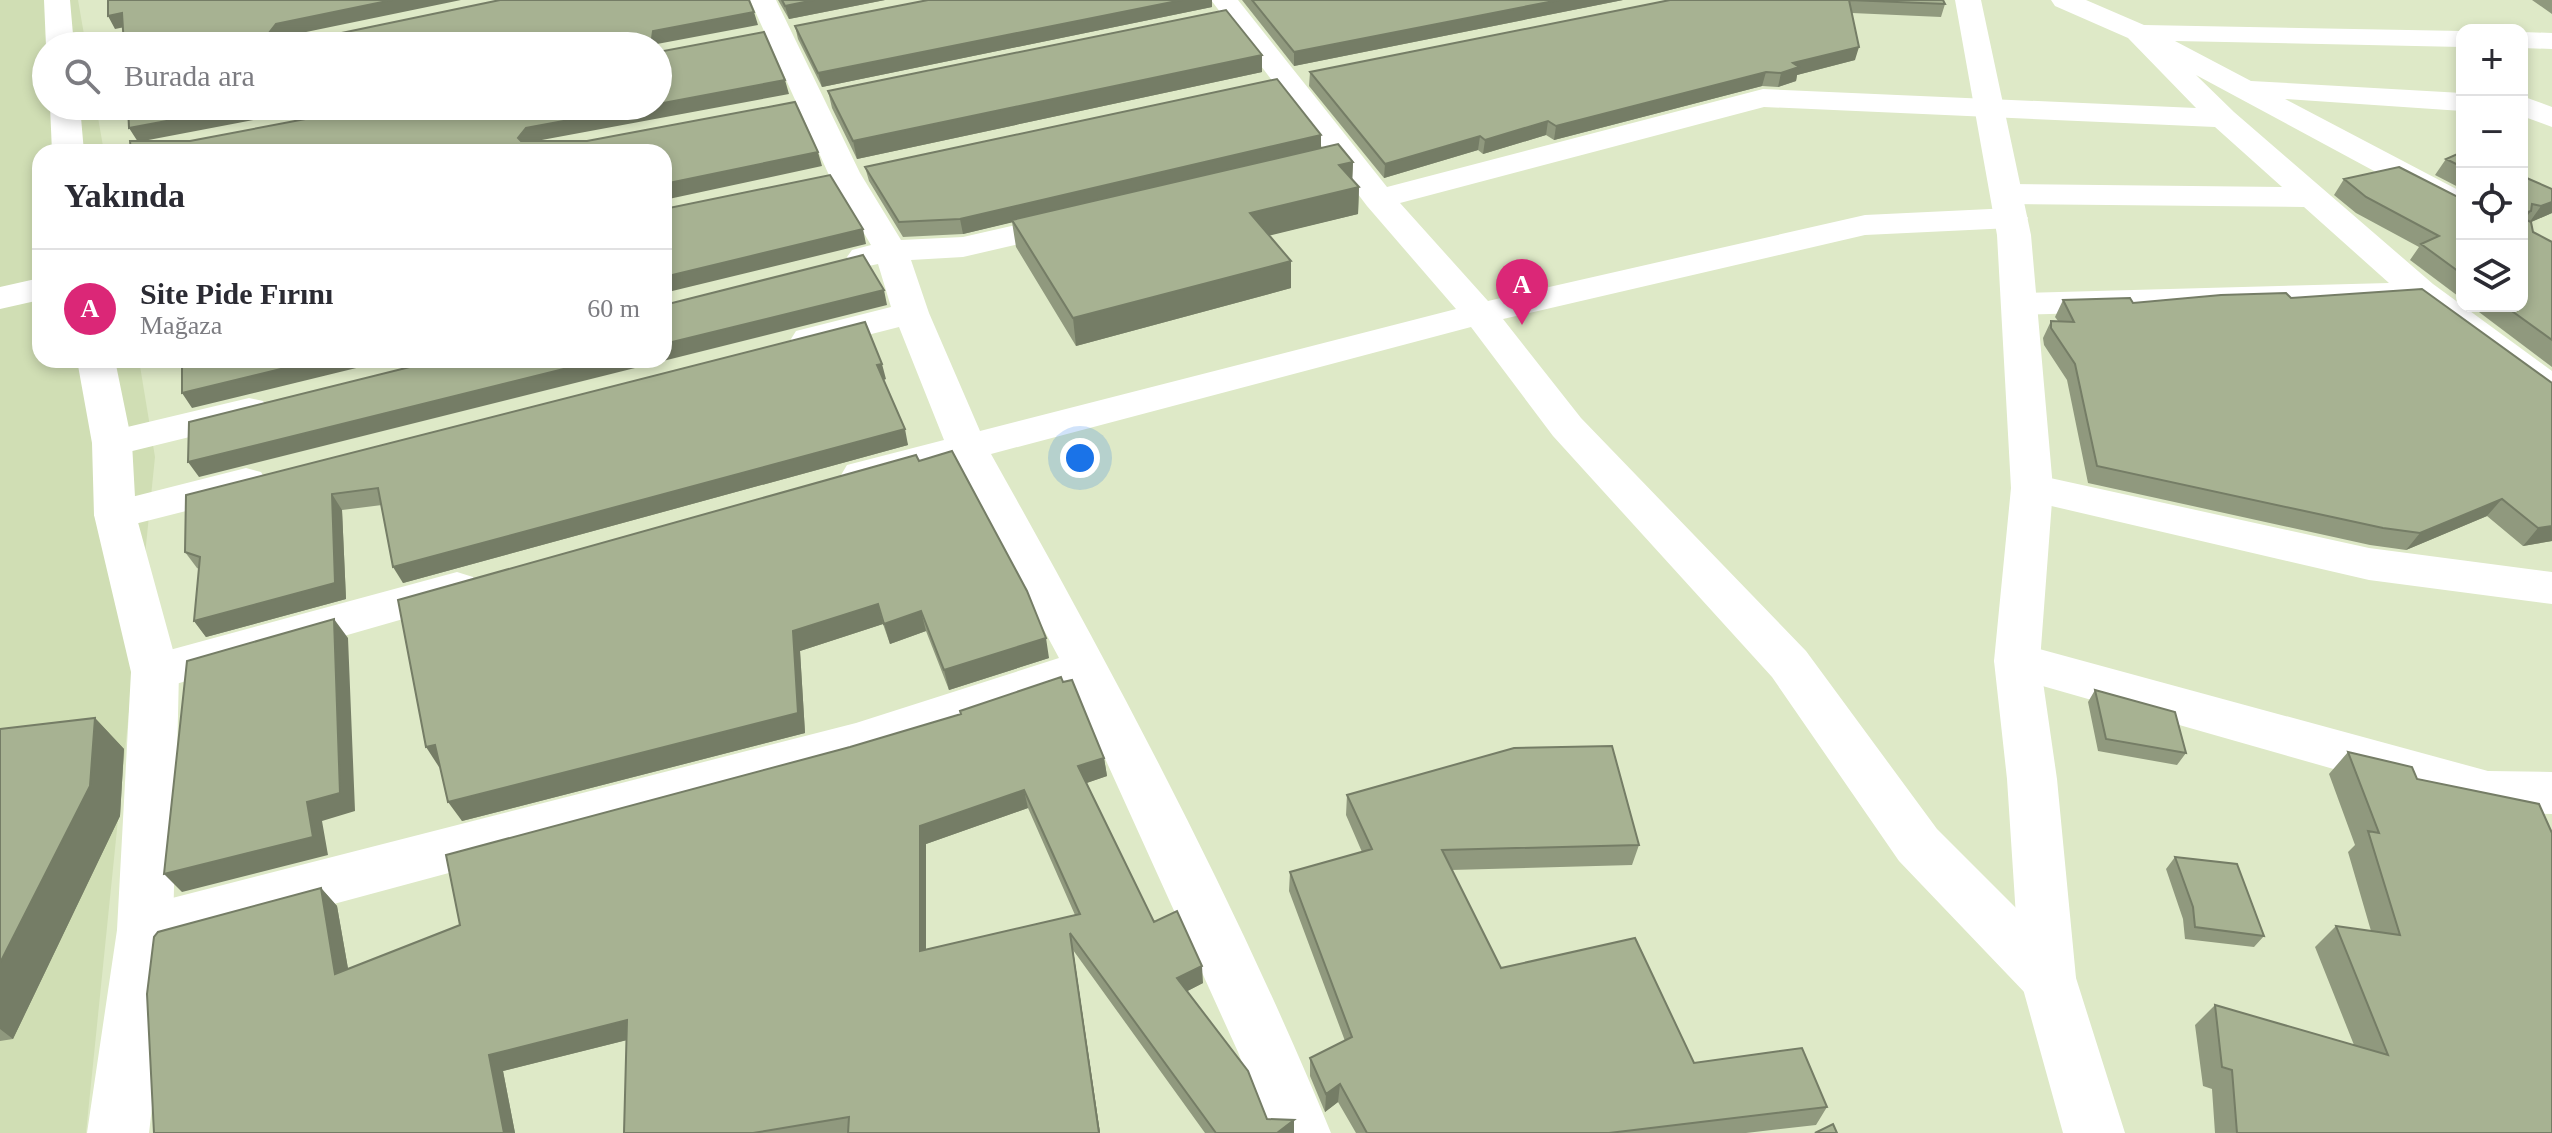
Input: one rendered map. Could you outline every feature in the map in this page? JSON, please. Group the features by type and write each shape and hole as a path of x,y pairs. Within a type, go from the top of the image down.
{"street":[{"path":"57,0 59,32"},
{"path":"1968,0 2008,206 2019,304 2032,488 2017,661 2032,779 2048,978 2094,1133"},
{"path":"2064,0 2138,32 2456,202"},
{"path":"1221,11 1285,79 1330,160 1379,199 1480,314 1567,427 1789,664 1918,845 2048,978"},
{"path":"775,24 844,173 891,251 911,313 966,446 1087,667 1266,1047 1300,1133"},
{"path":"2138,32 2456,39"},
{"path":"2138,32 2223,118 2420,292 2552,389"},
{"path":"2422,38 2456,61"},
{"path":"2528,40 2552,41"},
{"path":"2241,87 2456,102"},
{"path":"1379,199 1763,98 2223,118"},
{"path":"2528,108 2552,118"},
{"path":"66,120 67,144"},
{"path":"828,484 1480,314 1865,225 2008,206 2313,197"},
{"path":"830,266 891,251 963,247 1103,214"},
{"path":"0,298 32,291"},
{"path":"2019,304 2420,292"},
{"path":"774,348 911,313"},
{"path":"98,368 112,443 115,515 155,672 145,930 118,1133"},
{"path":"112,443 281,402"},
{"path":"115,515 284,472"},
{"path":"2032,488 2369,564 2552,588"},
{"path":"155,672 491,578"},
{"path":"2017,661 2488,792 2552,793"},
{"path":"145,930 856,743 1087,667"}],"shaded area":[{"path":"0,0 78,0 84,32 32,32 32,120 98,120 103,144 32,144 32,368 140,368 155,457 86,1133 0,1133"}],"building":[{"path":"108,0 392,0 276,24 270,32 123,32 122,13 108,16"},
{"path":"500,0 749,0 754,12 653,31 346,32"},
{"path":"782,0 814,0 785,6"},
{"path":"928,0 1182,0 818,73 795,26"},
{"path":"1252,0 1559,0 1294,52"},
{"path":"1670,0 1849,0 1859,47 1793,63 1799,67 1781,73 1766,72 1556,126 1548,121 1485,140 1480,136 1385,164 1310,72"},
{"path":"1849,0 1943,0 1945,4"},
{"path":"1226,10 1262,55 853,141 828,91"},
{"path":"764,32 785,80 672,101 672,49"},
{"path":"1277,79 1321,135 960,219 899,222 865,167"},
{"path":"795,102 818,152 672,182 672,144 130,144 130,141 190,141 300,120 569,120 526,128 518,138 521,141 587,141"},
{"path":"129,120 172,120 129,128"},
{"path":"1338,144 1353,162 1339,165 1359,187 1250,213 1291,261 1073,318 1012,220"},
{"path":"2456,155 2456,164 2446,159"},
{"path":"2399,167 2456,196 2456,270 2421,244 2439,236 2366,197 2344,179"},
{"path":"830,175 863,229 672,275 672,207"},
{"path":"2528,179 2552,189 2552,202 2541,206 2532,204 2528,212"},
{"path":"2528,221 2533,232 2552,242 2552,340 2513,312 2528,312"},
{"path":"863,255 884,290 672,342 672,303"},
{"path":"2422,289 2552,383 2552,526 2538,528 2502,499 2420,533 2383,528 2097,466 2075,364 2051,328 2051,321 2074,322 2063,300 2130,298 2133,303 2221,295 2286,293 2291,298"},
{"path":"865,322 882,364 877,365 905,429 393,567 378,488 332,494 335,583 194,621 200,557 185,552 186,495"},
{"path":"182,368 285,368 182,393"},
{"path":"406,368 568,368 188,462 189,422"},
{"path":"952,451 1027,591 1046,638 944,670 921,611 884,624 878,604 793,631 798,713 448,802 435,745 426,747 398,600 916,455 919,461"},
{"path":"334,619 340,793 307,802 313,837 164,874 187,661"},
{"path":"1061,677 1063,682 1072,680 1104,758 1078,766 1154,922 1177,911 1202,966 1177,978 1248,1071 1267,1119 1294,1120 1277,1133 1216,1133 1070,933 1099,1133 848,1133 849,1117 753,1133 624,1133 627,1020 489,1055 504,1133 154,1133 147,994 154,937 158,932 321,888 335,974 460,925 446,855 850,747 961,714 960,711","holes":["1024,790 1080,914 920,951 920,826"]},
{"path":"2095,690 2175,712 2186,753 2106,739"},
{"path":"95,718 90,786 0,963 0,729"},
{"path":"1612,746 1639,845 1442,850 1501,968 1635,938 1694,1063 1802,1048 1827,1107 1609,1133 1367,1133 1340,1084 1326,1094 1310,1058 1352,1037 1290,872 1372,849 1347,795 1514,748"},
{"path":"2348,752 2412,767 2417,779 2539,804 2552,833 2552,1133 2237,1133 2232,1070 2222,1067 2215,1005 2388,1055 2336,926 2400,935 2368,831 2379,833"},
{"path":"2175,857 2237,864 2264,936 2195,927 2193,907"},
{"path":"1833,1124 1837,1133 1815,1133"}],"place":[{"name":"Site Pide Fırını","path":"1522,325"}]}
